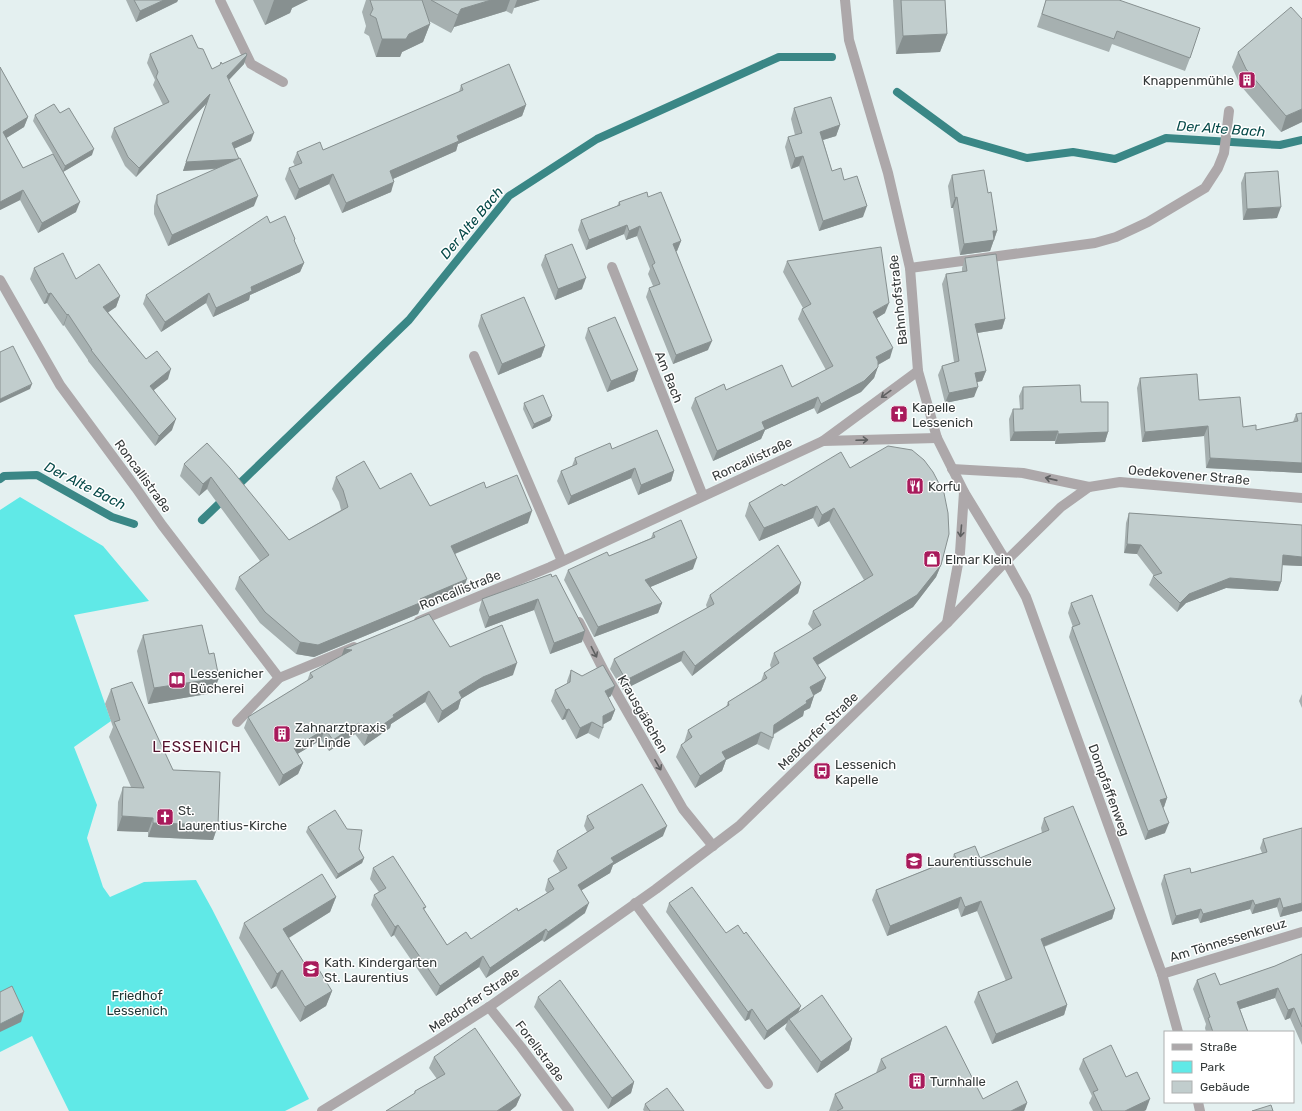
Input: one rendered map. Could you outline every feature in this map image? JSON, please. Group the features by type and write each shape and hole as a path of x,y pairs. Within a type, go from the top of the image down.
{"street":[{"path":"220,0 251,64 283,82"},
{"name":"Bahnhofstraße","path":"845,0 849,40 888,173 910,268 918,371 937,438 964,492 1006,561"},
{"path":"910,268 1094,243 1116,237 1148,222 1204,188 1218,168 1224,153 1229,111"},
{"name":"Am Bach","path":"612,267 703,496"},
{"name":"Roncallistraße","path":"0,280 60,385 162,525 279,678"},
{"path":"474,356 562,561"},
{"name":"Roncallistraße","path":"406,626 552,571 562,561 823,441 918,371"},
{"name":"Roncallistraße","path":"823,441 937,438"},
{"path":"952,469 1023,473 1089,487"},
{"name":"Oedekovener Straße","path":"1006,561 1061,507 1089,487 1120,482 1302,498"},
{"path":"947,623 960,553 964,492"},
{"name":"Meßdorfer Straße","path":"322,1111 489,1007 739,826 947,623 1006,561"},
{"name":"Dompfaffenweg","path":"1006,561 1026,596 1162,974 1178,1031"},
{"name":"Krausgäßchen","path":"575,616 604,671 683,809 713,846"},
{"path":"237,722 279,678 364,643"},
{"path":"634,903 768,1084"},
{"name":"Am Tönnessenkreuz","path":"1162,974 1302,932"},
{"name":"Forellstraße","path":"489,1007 569,1111"}],"green space":[{"name":"Friedhof Lessenich","path":"20,497 103,546 149,601 74,615 111,721 74,747 97,805 87,838 103,887 110,897 144,882 196,880 309,1099 285,1111 69,1111 32,1036 0,1052 0,510"}],"building":[{"path":"134,0 164,0 140,11"},
{"path":"370,0 422,0 430,24 409,34 406,39 382,39 376,18 370,15 373,9"},
{"path":"431,0 491,0 461,9 458,15"},
{"path":"901,0 945,0 947,34 903,36"},
{"path":"1046,0 1119,0 1200,28 1190,58 1117,31 1114,39 1042,14"},
{"path":"1291,7 1302,19 1302,109 1286,116 1246,69 1238,52"},
{"path":"192,35 198,48 203,49 212,69 220,65 221,62 222,64 246,53 247,55 227,76 254,133 232,143 239,159 186,162 210,94 139,168 128,157 114,128 169,102 156,77 158,72 150,54"},
{"path":"509,64 526,105 457,136 459,141 390,171 394,182 346,203 333,174 299,189 289,168 302,163 297,152 320,142 323,150 463,90 461,85"},
{"path":"0,67 28,117 3,132 23,168 53,154 80,202 42,223 23,190 0,202"},
{"path":"831,97 840,125 820,132 832,171 841,168 844,180 857,176 867,206 823,221 803,156 795,158 788,137 802,133 794,108"},
{"path":"54,104 60,113 69,108 94,149 65,166 35,115"},
{"path":"240,158 258,196 172,235 157,204 157,195"},
{"path":"984,170 988,193 991,192 997,231 993,231 994,240 964,244 952,175"},
{"path":"1278,171 1281,207 1247,209 1245,173"},
{"path":"647,192 648,197 661,192 681,241 673,244 712,341 676,355 649,288 660,284 652,265 655,263 640,226 629,231 627,225 589,240 581,220 620,205 619,202"},
{"path":"267,216 270,223 285,216 304,263 251,287 252,291 216,308 209,293 165,322 146,295"},
{"path":"572,244 586,278 558,289 545,255"},
{"path":"881,247 889,303 873,312 893,348 876,357 878,367 864,381 821,404 818,397 762,422 765,429 717,451 695,398 724,384 726,390 782,365 792,387 833,366 802,309 811,304 787,261"},
{"path":"63,253 76,279 99,264 120,296 103,307 146,359 157,351 171,369 150,386 176,419 159,436 91,350 68,314 67,315 51,293 48,294 34,268"},
{"path":"996,254 1005,319 975,324 986,371 975,373 978,387 949,393 942,366 959,361 946,274 967,271 965,258"},
{"path":"524,297 545,346 502,364 481,315"},
{"path":"615,317 638,370 611,381 588,328"},
{"path":"13,346 32,384 0,399 0,352"},
{"path":"1197,374 1199,400 1240,397 1243,427 1256,425 1256,430 1298,421 1296,414 1302,413 1302,463 1210,458 1208,426 1145,432 1140,378"},
{"path":"1080,385 1081,402 1108,402 1108,432 1058,434 1058,431 1014,432 1013,409 1023,409 1023,387"},
{"path":"543,395 552,416 534,424 524,403"},
{"path":"657,430 674,471 641,485 635,468 571,496 561,471 577,464 575,458 610,443 612,449"},
{"path":"207,443 230,468 289,540 348,507 343,490 336,477 364,461 380,489 411,473 430,506 484,482 486,488 517,475 532,511 451,546 467,579 420,599 422,602 318,645 300,642 265,612 239,577 269,555 211,477 203,484 184,464"},
{"path":"888,446 912,450 924,460 933,472 944,493 948,513 949,534 941,565 917,595 813,658 826,678 810,687 814,696 806,701 807,703 774,725 773,738 761,732 722,752 726,759 700,776 681,745 692,737 688,730 729,705 728,702 767,678 764,673 779,663 774,653 821,625 813,611 873,575 834,508 822,515 817,506 764,528 749,503 782,484 784,486 841,452 850,468"},
{"path":"1129,513 1302,525 1302,557 1283,555 1281,582 1230,578 1189,594 1180,603 1153,576 1162,573 1141,545 1127,544"},
{"path":"681,520 697,558 645,580 662,603 598,627 568,570 607,552 609,556 655,537 653,533"},
{"path":"778,545 801,583 695,666 684,651 626,680 614,659 714,604 710,595"},
{"path":"551,574 552,577 556,575 585,631 554,643 538,599 489,617 482,599"},
{"path":"1092,595 1167,798 1160,800 1169,823 1148,831 1072,627 1080,624 1071,603"},
{"path":"429,614 450,647 502,625 517,663 483,677 459,692 462,698 442,711 429,691 393,715 394,717 368,735 359,723 333,740 325,729 294,748 303,763 283,775 248,717 313,677 310,673 352,650 344,649"},
{"path":"202,625 209,654 214,653 219,678 154,688 143,635"},
{"path":"603,665 615,686 605,691 615,710 603,716 603,728 592,722 580,728 569,709 566,710 555,690 570,682 571,670 582,676"},
{"path":"132,682 173,770 220,772 218,825 153,823 153,818 122,816 123,787 144,788 114,722 120,720 111,689"},
{"path":"642,784 667,826 611,858 614,862 578,885 589,903 548,932 546,929 490,968 483,956 440,986 398,925 395,927 374,895 386,888 373,868 393,856 426,907 423,908 447,945 466,932 471,939 517,908 518,911 554,889 548,879 567,868 557,851 594,828 587,816"},
{"path":"1073,806 1115,909 1041,939 1067,1005 996,1034 978,992 1012,978 981,901 965,907 961,897 890,926 876,890 956,858 954,854 975,846 980,858 1049,830 1044,818"},
{"path":"335,810 347,829 362,830 359,849 364,858 338,874 308,827"},
{"path":"1302,828 1302,903 1283,908 1280,898 1255,905 1253,900 1203,914 1201,909 1176,916 1164,875 1190,868 1191,873 1267,852 1263,839"},
{"path":"322,874 336,897 283,929 308,969 316,965 332,991 305,1007 282,970 277,974 244,923"},
{"path":"692,887 726,933 738,925 744,934 746,932 801,1006 767,1031 752,1009 748,1012 669,903"},
{"path":"1302,954 1302,1027 1294,1008 1288,1010 1278,988 1237,1002 1248,1031 1213,1031 1208,1018 1210,1017 1197,980 1215,973 1220,985 1275,966"},
{"path":"560,980 634,1082 612,1098 538,997"},
{"path":"12,986 24,1012 0,1024 0,992"},
{"path":"822,995 852,1039 821,1062 789,1019"},
{"path":"946,1026 983,1099 1017,1081 1027,1103 1011,1111 837,1111 843,1108 835,1094 886,1068 881,1059"},
{"path":"475,1028 521,1095 497,1111 386,1111 415,1093 415,1091 445,1074 434,1057"},
{"path":"1111,1045 1126,1077 1137,1072 1150,1099 1125,1111 1102,1111 1093,1092 1098,1090 1083,1059"},
{"path":"667,1088 684,1111 650,1111 645,1104"},
{"path":"1271,1105 1273,1111 1252,1111"}],"waterway":[{"name":"Der Alte Bach","path":"234,489 409,320 509,196 597,139 779,57 832,57"},
{"name":"Der Alte Bach","path":"897,92 961,139 1027,158 1073,152 1115,159 1166,138 1280,145 1302,140"},
{"name":"Der Alte Bach","path":"0,479 4,476 37,475 112,517 134,524"},
{"name":"Der Alte Bach","path":"202,520 226,497"}],"place":[{"name":"Knappenmühle","path":"1247,80"},
{"name":"Kapelle Lessenich","path":"899,414"},
{"name":"Korfu","path":"915,486"},
{"name":"Elmar Klein","path":"932,559"},
{"name":"Lessenicher Bücherei","path":"177,680"},
{"name":"Zahnarztpraxis zur Linde","path":"282,734"},
{"name":"Lessenich Kapelle","path":"822,771"},
{"name":"St. Laurentius-Kirche","path":"165,817"},
{"name":"Laurentiusschule","path":"914,861"},
{"name":"Kath. Kindergarten St. Laurentius","path":"311,969"},
{"name":"Turnhalle","path":"917,1081"}],"district":[{"name":"LESSENICH","path":"197,747"}]}
